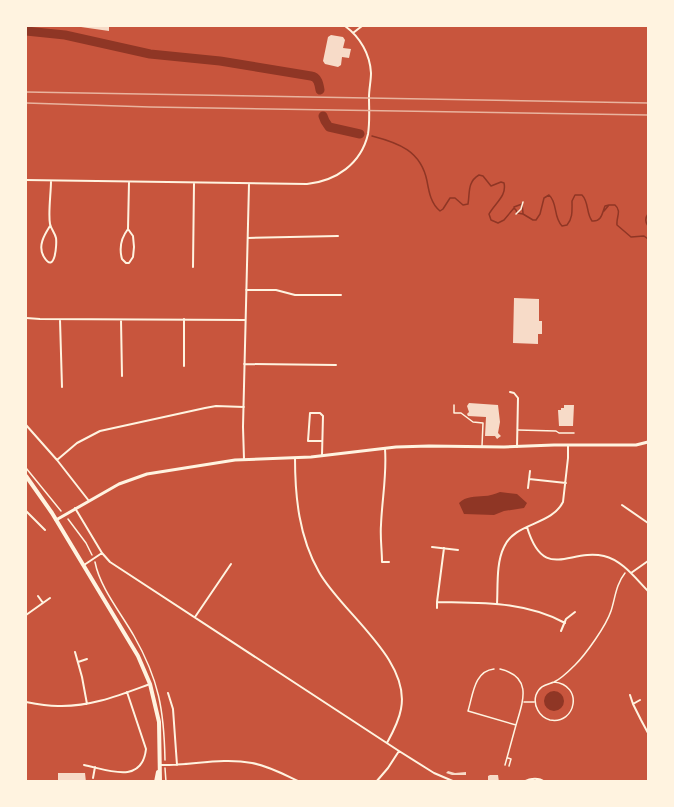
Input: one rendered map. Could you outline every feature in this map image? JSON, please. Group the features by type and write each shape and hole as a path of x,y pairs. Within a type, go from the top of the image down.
{"main road":[{"path":"26,476 56,520 138,656 150,684 159,722 158,782"}],"street":[{"path":"26,180 249,184 307,184 327,181 345,170 358,156 368,131 371,72 366,53 353,33 345,26"},
{"path":"353,33 362,26"},
{"path":"50,226 43,236 42,247 47,260 56,257 57,250 56,237 50,226 51,181"},
{"path":"128,229 133,236 134,253 132,260 126,263 122,259 121,249 123,237 128,229 129,182"},
{"path":"193,267 194,183"},
{"path":"244,459 249,184"},
{"path":"247,238 338,236"},
{"path":"246,290 276,290 300,295 341,295"},
{"path":"26,318 245,320"},
{"path":"184,319 184,366"},
{"path":"60,320 62,387"},
{"path":"121,320 122,376"},
{"path":"244,364 336,365"},
{"path":"510,392 518,398 517,447"},
{"path":"57,460 77,443 100,431 216,406 244,407"},
{"path":"322,441 308,441 310,413 322,414 322,441 322,456"},
{"path":"26,425 57,460 88,501"},
{"path":"56,520 118,484 140,476 226,461 295,458 385,448 429,446 517,447 648,443"},
{"path":"497,604 500,562 504,546 511,535 552,515 560,508 565,494 568,445"},
{"path":"382,562 381,525 385,487 385,448"},
{"path":"295,458 298,510 304,538 319,573 334,595 370,633 396,674 402,705 398,722 387,743"},
{"path":"528,488 530,471"},
{"path":"529,479 566,483"},
{"path":"622,505 648,523"},
{"path":"75,508 102,553 110,562 399,751 434,773 455,782"},
{"path":"26,511 45,530"},
{"path":"527,527 532,544 548,557 560,560 589,555 602,556 616,561 648,591"},
{"path":"432,547 458,550"},
{"path":"437,608 444,548"},
{"path":"83,566 102,553"},
{"path":"631,574 648,561"},
{"path":"378,563 389,562"},
{"path":"195,617 231,564"},
{"path":"38,596 43,603"},
{"path":"26,615 50,598"},
{"path":"437,602 497,604 550,615 565,623"},
{"path":"561,631 569,616 575,612"},
{"path":"75,652 87,704"},
{"path":"78,662 87,659"},
{"path":"26,702 60,706 87,704 150,684"},
{"path":"84,765 128,773 137,770 143,762 146,749 127,692"},
{"path":"168,693 173,709 177,765"},
{"path":"630,695 648,733"},
{"path":"633,704 640,700"},
{"path":"376,782 399,751"},
{"path":"159,765 245,762 262,765 300,782"},
{"path":"93,778 95,767"},
{"path":"524,782 532,778 545,782"}],"lane":[{"path":"454,405 454,413 461,413 473,422 483,423 482,447"},
{"path":"517,430 574,433"}],"path":[{"path":"516,214 523,202"},
{"path":"554,682 564,685 571,692 573,702 570,712 559,719 549,719 540,714 535,702 536,695 540,688 554,682 575,665 591,645 611,611 617,588 627,570"},
{"path":"494,669 488,670 477,679 468,711 516,725"},
{"path":"500,669 518,678 523,692 505,765"},
{"path":"522,702 535,702"},
{"path":"507,758 511,759 509,765"}],"shaded area":[{"path":"500,492 517,494 527,503 524,508 494,515 464,514 459,503 468,498"},
{"path":"554,691 561,694 564,701 561,708 554,711 547,708 544,701 547,694"}],"building":[{"path":"109,26 109,31 81,27"},
{"path":"331,35 343,37 345,40 343,48 351,49 349,58 342,57 341,65 338,67 325,64 323,61 328,37"},
{"path":"514,298 539,299 539,321 542,321 542,334 538,334 538,344 513,343"},
{"path":"469,403 498,405 500,422 498,433 501,436 497,439 495,436 485,436 486,417 468,416"},
{"path":"564,405 574,405 573,426 559,426 558,410 564,408"},
{"path":"448,771 466,772 466,775 452,775 446,773"},
{"path":"58,773 85,773 86,782 58,782"},
{"path":"490,775 498,775 499,782 488,782"}],"waterway":[{"path":"26,31 65,35 150,54 220,61 311,76 317,79 320,90"},
{"path":"323,116 329,127 360,134"},
{"path":"372,136 400,145 414,155 424,171 432,201 440,211 450,198 455,198 463,205 468,204 472,181 479,175 483,176 491,186 504,183 504,192 489,214 491,220 498,223 504,220 514,208 517,213 536,220 544,198 549,195 554,202 557,218 562,226 567,225 570,220 575,195 582,195 584,198 592,221 600,219 605,206 609,205"},
{"path":"514,207 522,204 523,213"},
{"path":"604,211 609,205 615,205 618,212 617,225 631,237 644,236 648,239"},
{"path":"648,214 646,217 648,226"}],"railway":[{"path":"26,92 648,103"},
{"path":"26,103 648,115"}]}
